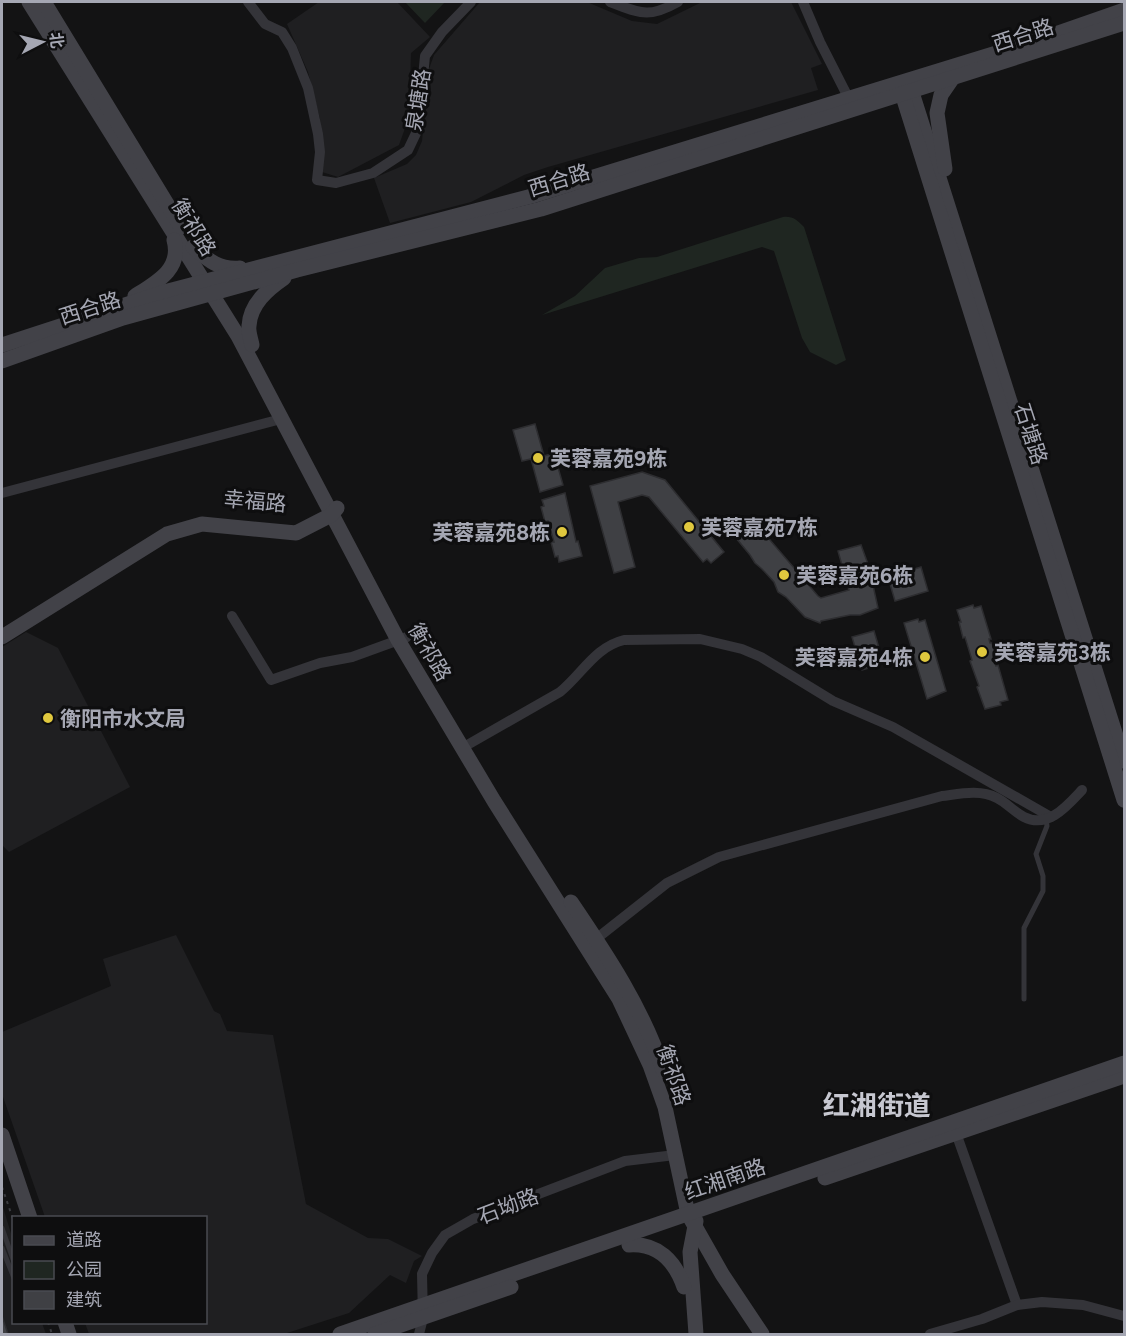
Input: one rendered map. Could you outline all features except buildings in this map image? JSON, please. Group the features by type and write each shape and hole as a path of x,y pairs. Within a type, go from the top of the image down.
{"street":[{"name":"衡祁路","path":"29,2 172,232 252,345 332,511"},
{"name":"衡祁路","path":"44,2 193,247 281,419 403,639 465,746 619,999 650,1065 665,1107 675,1155 694,1220 722,1274 762,1335"},
{"name":"泉塘路","path":"248,2 265,24 282,32 292,48 308,88 318,134 320,152 317,180 336,183 373,173 408,150 418,129 425,56 442,32 471,2"},
{"path":"610,2 644,14 678,2"},
{"path":"803,2 848,98"},
{"name":"西合路","path":"2,345 120,306 297,270 541,209 1125,10"},
{"name":"西合路","path":"2,360 123,318 172,305 261,267 532,196 848,98 952,79 1125,24"},
{"path":"952,79 941,95 937,112 939,137 959,240"},
{"name":"石塘路","path":"905,86 959,240 1125,760"},
{"name":"石塘路","path":"905,86 1125,800"},
{"path":"120,306 150,287 166,274 175,262 177,253 172,232"},
{"path":"193,247 212,263 226,269 261,267"},
{"path":"252,345 249,326 260,297 297,270"},
{"path":"172,305 201,303 212,306 238,336"},
{"path":"2,493 281,419"},
{"name":"幸福路","path":"2,630 166,528 202,518 295,526 332,511"},
{"name":"幸福路","path":"2,637 167,534 202,524 296,533 332,511"},
{"path":"232,616 271,680 403,639"},
{"path":"465,746 560,692 570,684 591,658 613,643 624,640 700,639 742,649 761,657 833,701 893,727 1049,818"},
{"name":"衡祁路","path":"465,746 501,795 629,993 660,1062 674,1105 694,1220 708,1238 768,1335"},
{"path":"596,939 667,883 719,857 942,796 980,793 996,797 1031,820 1049,818 1062,811 1082,790"},
{"name":"红湘南路","path":"340,1335 423,1312 629,1245 1125,1063"},
{"name":"红湘南路","path":"375,1335 423,1312 1125,1076"},
{"path":"956,1133 1017,1305"},
{"path":"2,1135 29,1216"},
{"name":"石坳路","path":"419,1335 423,1312 422,1274 432,1253 445,1235 473,1219 625,1161 675,1155"},
{"path":"2,1162 19,1216"},
{"path":"688,1335 681,1252 694,1220"},
{"path":"694,1220 690,1252 696,1335"},
{"path":"629,1245 647,1245 663,1254 676,1267 684,1287"},
{"path":"930,1335 982,1319 1017,1305 1042,1302 1083,1305 1125,1316"}],"lane":[{"path":"1024,999 1024,928 1045,884 1036,854 1049,818"},
{"path":"2,1228 12,1256"},
{"path":"2,1248 12,1273"}],"path":[{"path":"2,1187 12,1216"}],"shaded area":[{"path":"319,2 397,2 430,37 411,53 409,117 399,145 338,177 322,172 320,119 308,72 287,24"},
{"path":"480,2 587,2 632,21 657,24 702,2 791,2 822,64 811,68 818,90 548,167 524,175 471,202 390,223 374,178 407,164 416,155 422,141 429,69 434,55"},
{"name":"衡阳市水文局","path":"26,632 58,648 130,787 9,852 2,845 2,647"},
{"path":"176,935 214,1011 220,1014 227,1031 273,1035 306,1204 368,1238 388,1239 422,1256 414,1261 406,1283 390,1275 349,1313 284,1334 89,1334 85,1324 207,1324 207,1216 45,1216 2,1094 2,1032 111,986 103,959"},
{"path":"2,1204 12,1237 12,1324 42,1324 46,1334 2,1334"}],"green space":[{"path":"405,2 445,2 425,23"},
{"path":"783,217 795,219 804,227 846,360 836,365 810,352 802,338 774,251 762,247 542,315 575,296 605,268 639,258 657,257"}],"place":[{"name":"芙蓉嘉苑9栋","path":"538,458"},
{"name":"芙蓉嘉苑7栋","path":"689,527"},
{"name":"芙蓉嘉苑8栋","path":"562,532"},
{"name":"芙蓉嘉苑6栋","path":"784,575"},
{"name":"芙蓉嘉苑3栋","path":"982,652"},
{"name":"芙蓉嘉苑4栋","path":"925,657"},
{"name":"衡阳市水文局","path":"48,718"}],"district":[{"name":"红湘街道","path":"877,1105"}]}
